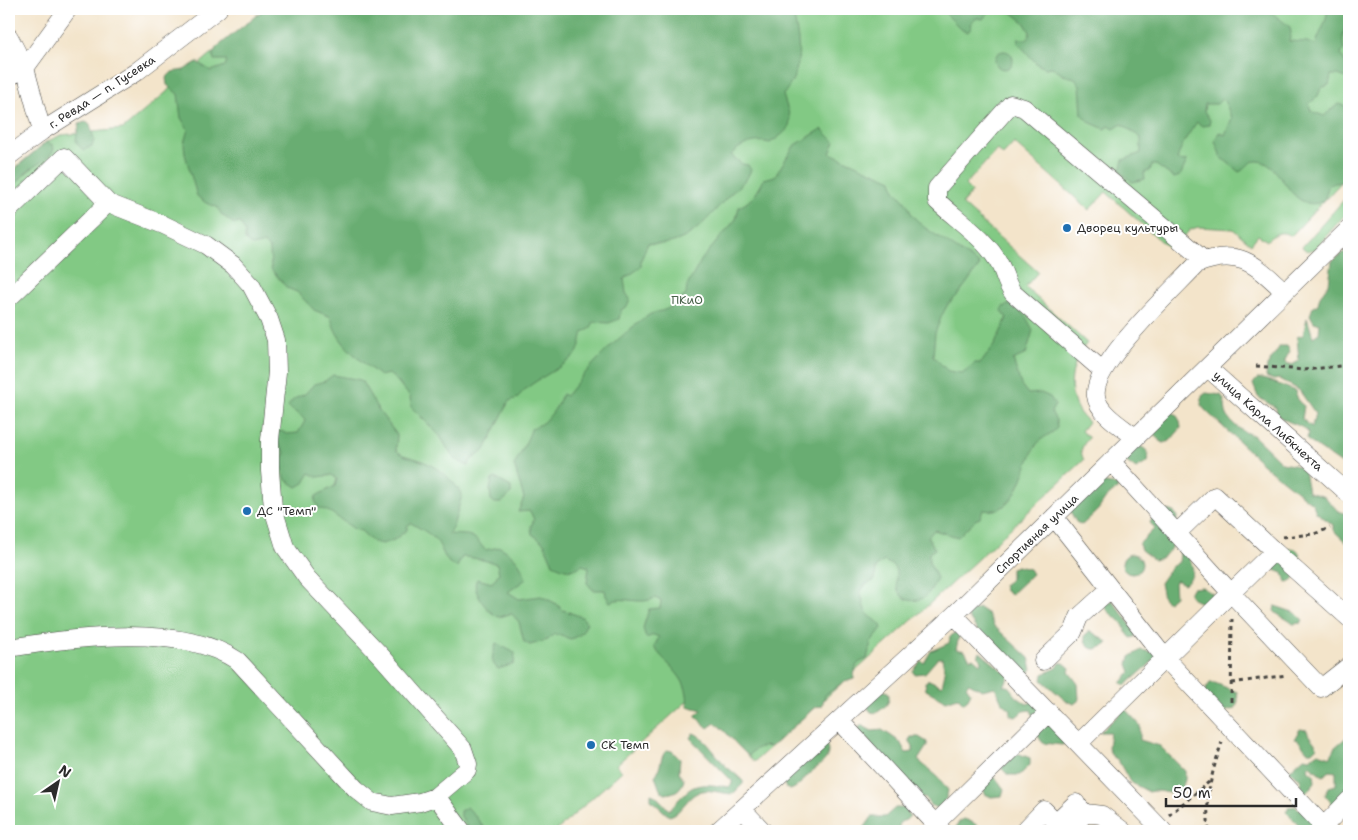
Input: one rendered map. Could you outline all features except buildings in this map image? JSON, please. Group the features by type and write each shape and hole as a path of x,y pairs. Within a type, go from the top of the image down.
{"street":[{"path":"9,77 25,68 68,9"},
{"name":"г. Ревда — п. Гусевка","path":"9,156 42,131 136,72 218,9"},
{"path":"9,37 25,68 42,131"},
{"path":"1103,371 1012,293 1005,282 1000,265 986,245 937,201 937,188 1011,104 1024,108 1205,260"},
{"path":"9,210 64,157 108,203 164,225 219,253 242,275 259,299 276,340 277,357 270,440 270,471 273,508 280,534 294,563 389,664 463,749 468,764 467,770 436,796 420,802 392,806 372,802 344,776 238,661 211,646 132,636 89,638 9,648"},
{"path":"9,298 108,203"},
{"name":"Спортивная улица","path":"718,831 954,615 1349,229"},
{"path":"1135,437 1100,407 1095,395 1099,378 1114,354 1197,264 1205,260 1233,256 1254,264 1285,292"},
{"name":"улица Карла Либкнехта","path":"1208,368 1349,494"},
{"path":"1111,461 1176,534 1321,688 1349,666"},
{"path":"1176,534 1215,496 1349,618"},
{"path":"1054,517 1165,658 1323,830 1349,800"},
{"path":"1079,743 1274,551"},
{"path":"1044,661 1073,632 1079,617 1110,589"},
{"path":"954,615 1160,828"},
{"path":"839,720 938,828 1049,712"},
{"path":"436,796 462,831"},
{"path":"1024,831 1044,810 1056,822 1077,805"},
{"path":"1070,831 1077,805"},
{"path":"1077,805 1102,815 1123,831"},
{"path":"742,809 763,831"}],"path":[{"path":"1256,366 1304,370 1349,365"},
{"path":"1260,538 1314,534 1330,528"},
{"path":"1232,683 1289,675 1304,670"},
{"path":"1160,828 1209,782"}],"green space":[{"name":"ПКиО","path":"264,9 1349,9 1349,174 1291,236 1278,233 1267,241 1258,235 1251,244 1233,229 1198,227 1190,230 1171,250 1106,192 1089,210 1014,143 1003,155 997,150 965,185 972,192 962,204 1038,272 1025,287 1087,343 1076,362 1071,383 1075,404 1080,414 1088,422 1081,431 1089,438 1082,448 1084,460 909,623 754,762 693,696 616,765 622,771 556,831 9,831 9,173 46,142 61,135 123,129"},
{"path":"264,9 795,9 799,48 798,62 792,82 783,95 790,123 784,132 770,143 749,143 731,155 742,164 748,165 751,170 747,178 699,227 690,234 671,243 648,243 641,260 641,267 624,279 626,293 630,299 627,306 621,310 619,319 609,323 594,322 590,329 583,332 577,352 570,360 536,381 522,392 518,398 509,401 485,450 471,460 468,466 454,459 440,436 411,407 410,396 395,379 388,374 380,376 364,363 343,343 331,317 314,310 297,292 287,288 271,269 270,250 264,243 252,246 245,240 245,232 240,223 234,224 222,215 217,207 206,203 197,196 185,154 184,143 188,129 181,118 178,94 167,85 166,78 172,72 184,70 197,62 211,71 225,66 227,60 214,60 213,55 216,48"},
{"path":"941,9 992,9 983,19 977,18 972,22 968,32 962,30"},
{"path":"1007,9 1270,9 1272,13 1290,27 1289,41 1307,42 1316,45 1326,19 1327,9 1344,9 1346,19 1343,39 1344,49 1341,55 1349,68 1349,79 1338,75 1331,75 1329,85 1321,88 1318,96 1309,104 1311,111 1324,116 1338,104 1349,107 1349,181 1329,184 1324,201 1312,204 1303,202 1295,196 1268,164 1255,161 1239,172 1221,157 1215,141 1219,132 1225,135 1232,118 1223,98 1217,104 1205,104 1204,111 1210,120 1209,125 1202,126 1197,122 1185,140 1177,160 1187,161 1180,176 1174,178 1156,165 1152,165 1150,170 1144,173 1145,179 1132,182 1120,171 1123,160 1141,153 1141,138 1122,124 1114,129 1109,126 1105,129 1091,123 1082,114 1080,85 1075,78 1063,75 1052,67 1045,68 1037,64 1018,43 1018,39 1028,39 1030,32 1024,22"},
{"path":"1004,51 1012,56 1013,60 1008,68 1004,69 996,64 995,60 1000,52"},
{"path":"85,122 90,124 94,140 92,146 84,150 76,141 76,138 79,124"},
{"path":"822,129 835,142 830,153 892,180 895,190 907,204 912,215 924,227 980,265 958,295 948,304 942,315 935,333 933,356 948,371 962,373 975,363 981,363 995,344 1007,318 1002,312 1003,307 1008,305 1018,308 1033,330 1026,354 1013,360 1021,385 1028,394 1041,393 1050,397 1055,405 1051,412 1056,420 1057,428 1037,444 1018,488 1005,505 995,510 983,510 980,518 975,520 958,537 934,530 928,537 935,549 929,553 929,562 937,578 930,591 924,597 915,600 907,599 898,591 896,572 893,566 884,561 876,567 875,580 865,585 860,593 865,611 882,628 871,642 867,659 856,666 854,679 842,683 825,695 822,706 815,707 771,747 764,746 758,748 749,756 715,723 708,728 695,716 702,710 687,706 686,688 677,674 654,647 659,637 654,635 646,638 643,628 649,609 660,608 661,601 655,598 644,601 615,600 610,602 605,590 593,590 587,583 589,567 582,565 574,569 568,569 553,564 544,543 532,534 531,526 534,520 530,511 518,512 524,498 514,465 531,429 551,415 562,394 566,396 603,354 635,325 648,315 670,308 686,295 687,286 702,259 736,219 739,207 754,196 764,179 775,176 794,146"},
{"path":"46,142 53,145 54,150 9,190 9,174"},
{"path":"1349,194 1349,210 1315,249 1307,251 1302,247"},
{"path":"1349,249 1349,469 1307,440 1308,432 1304,429 1277,415 1276,408 1258,397 1253,384 1257,379 1260,379 1295,391 1299,402 1304,406 1302,419 1312,427 1315,413 1299,390 1279,379 1274,380 1266,377 1267,366 1280,346 1287,346 1290,351 1284,362 1292,365 1299,361 1297,337 1303,335 1307,318 1313,337 1319,333 1320,324 1314,322 1310,315 1313,307 1318,304 1320,296 1329,284 1332,261"},
{"path":"333,375 361,380 379,411 397,435 396,450 437,469 454,483 462,495 453,527 448,534 470,536 485,550 500,547 509,553 522,568 526,579 508,592 519,599 541,596 555,603 563,610 582,617 587,623 581,634 571,639 554,634 548,640 530,645 524,642 519,622 512,614 496,616 491,613 478,596 475,584 477,579 492,583 499,573 497,564 462,557 457,567 452,565 446,559 435,539 411,523 407,526 407,530 394,540 382,544 373,542 361,531 354,529 330,512 319,508 315,501 316,496 335,486 337,479 332,475 318,477 310,473 304,483 297,487 286,480 281,465 285,452 275,440 275,433 281,431 287,434 298,433 305,421 288,406 294,399 305,394 314,384 325,381"},
{"path":"1206,393 1221,395 1227,415 1234,425 1253,435 1282,463 1297,466 1304,471 1308,492 1325,497 1338,511 1349,515 1349,545 1333,530 1333,525 1316,512 1313,504 1265,466 1205,410 1201,405 1202,396"},
{"path":"1170,411 1178,418 1181,428 1170,441 1163,443 1157,439 1154,431 1158,423"},
{"path":"1135,446 1144,449 1148,456 1148,462 1136,469 1125,461 1124,457"},
{"path":"495,478 511,487 511,494 501,503 495,503 491,500 490,489 492,480"},
{"path":"1100,482 1117,485 1118,488 1106,498 1098,510 1082,525 1076,522 1069,509"},
{"path":"1162,510 1172,511 1177,515 1175,537 1166,554 1154,560 1141,550 1139,544 1155,528 1150,523 1153,517"},
{"path":"1289,548 1297,550 1300,557 1295,578 1293,581 1286,582 1283,573 1275,570 1272,562"},
{"path":"1184,550 1193,568 1193,572 1189,580 1184,584 1176,580 1174,583 1175,596 1168,602 1163,598 1160,583 1171,567 1179,562 1180,552"},
{"path":"1132,554 1139,557 1142,564 1139,571 1132,574 1125,571 1122,564 1125,557"},
{"path":"1017,566 1029,569 1032,574 1011,594 1005,591 1003,585 1011,579 1011,568"},
{"path":"1202,587 1213,594 1206,605 1193,599 1189,594 1192,588"},
{"path":"1112,600 1136,632 1135,637 1131,638 1122,623 1105,607 1104,604"},
{"path":"1275,606 1296,613 1303,620 1301,623 1293,624 1274,611"},
{"path":"979,608 988,614 994,626 1029,658 1032,669 1027,675 1021,676 995,646 995,641 980,634 968,617 971,611"},
{"path":"1090,631 1108,642 1106,645 1096,649 1089,647 1085,640 1085,635"},
{"path":"954,633 958,633 959,637 956,649 965,651 970,659 973,658 980,664 982,660 978,656 980,652 1009,676 1004,686 1008,686 1017,697 1027,704 1034,701 1067,742 1062,745 1043,743 1037,732 1031,710 1023,711 1016,717 1010,715 1011,710 1002,702 995,687 982,690 969,683 966,686 971,693 963,703 958,697 946,701 926,690 925,682 929,680 942,686 945,672 942,658 938,658 925,673 914,674 913,671 921,661 924,663 931,651 949,643 950,637"},
{"path":"496,643 515,653 514,664 498,669 495,666 492,657"},
{"path":"1141,650 1156,653 1158,657 1126,685 1121,683 1131,672 1128,664 1130,657"},
{"path":"1060,663 1064,663 1070,668 1069,672 1078,684 1079,700 1074,704 1066,701 1042,680 1043,674 1057,668"},
{"path":"1210,683 1215,683 1237,692 1238,701 1235,709 1223,712 1203,693"},
{"path":"882,690 888,692 888,702 876,713 871,712 867,707 868,701"},
{"path":"1125,709 1140,725 1140,740 1160,746 1185,771 1185,780 1181,791 1177,793 1149,792 1130,782 1118,760 1112,756 1108,748 1110,732 1100,732"},
{"path":"861,725 872,731 882,730 900,742 906,753 913,752 913,746 909,740 911,737 919,737 927,742 927,746 918,760 938,777 948,790 942,804 937,808 930,805 925,798 918,799 858,730"},
{"path":"1300,729 1307,730 1316,745 1317,747 1312,752 1308,752 1298,740 1294,739"},
{"path":"693,733 707,743 724,764 743,781 743,784 733,794 701,791 693,795 677,812 669,816 651,800 651,794 656,796 669,810 683,795 694,787 707,785 729,787 732,784 732,781 690,738"},
{"path":"1349,735 1349,775 1346,779 1349,781 1348,791 1340,795 1340,801 1333,805 1325,795 1329,787 1336,785 1336,772 1330,771 1323,776 1309,765 1308,770 1314,774 1315,782 1306,793 1302,791 1300,778 1289,771 1304,757 1310,758 1318,753 1331,757 1334,748"},
{"path":"826,744 828,753 824,761 796,787 790,790 786,788 782,781"},
{"path":"667,750 672,751 680,759 679,772 684,780 677,790 665,794 660,790 655,776"},
{"path":"1017,753 1030,758 1030,765 1020,775 1008,775 1001,768"},
{"path":"995,777 1004,789 1002,796 991,797 985,794 982,785"},
{"path":"1295,806 1313,818 1311,826 1303,829 1286,812 1289,807"},
{"path":"467,807 486,831 469,829 460,815 460,811"},
{"path":"895,808 906,808 910,816 900,822 898,831 862,831 872,817 885,817"},
{"path":"964,819 974,824 981,831 954,831 959,822"}],"place":[{"name":"Дворец культуры","path":"1067,228"},
{"name":"ДС \"Темп\"","path":"247,511"},
{"name":"СК Темп","path":"591,745"}]}
